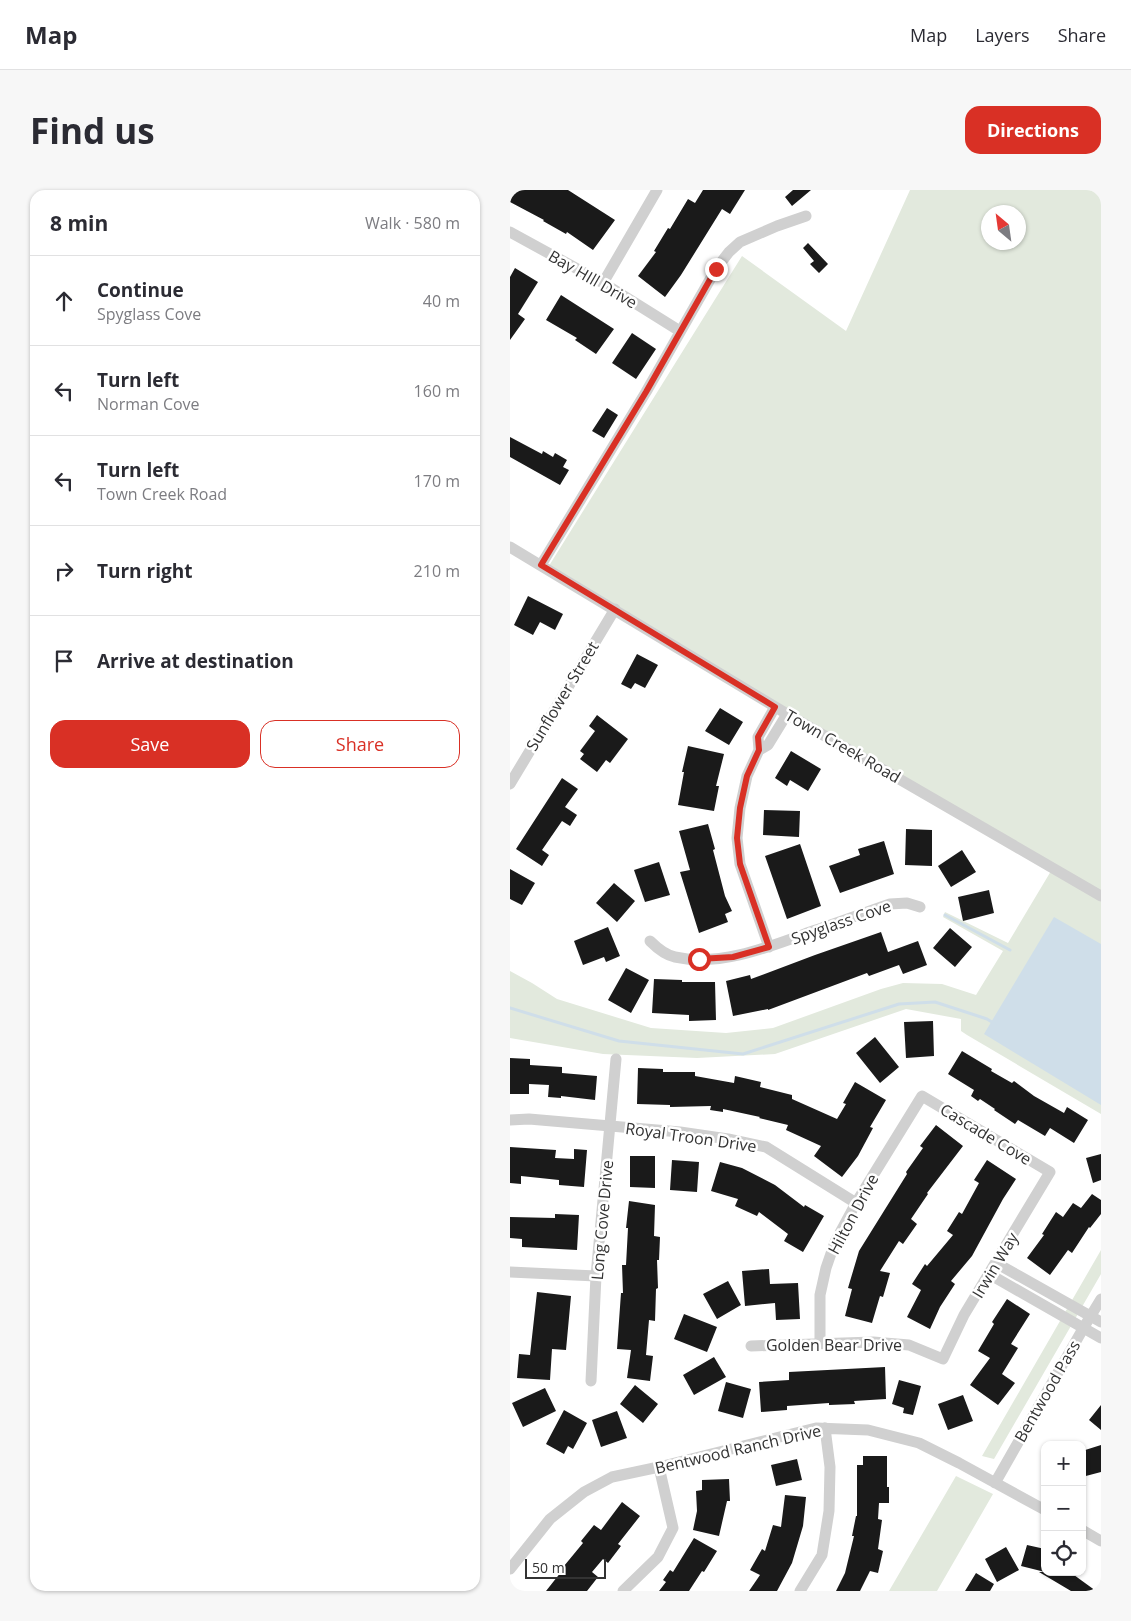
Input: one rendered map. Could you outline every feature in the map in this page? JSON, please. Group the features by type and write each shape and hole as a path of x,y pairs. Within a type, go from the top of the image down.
{"street":[{"path":"603,283 657,190"},
{"path":"541,565 641,400 716,269 729,252 740,242 806,216"},
{"name":"Bay HIll Drive","path":"510,232 603,283 675,328"},
{"name":"Town Creek Road","path":"510,547 775,707 1101,896"},
{"name":"Sunflower Street","path":"510,784 615,609"},
{"path":"769,947 740,864 737,838 740,808 747,776 759,750 758,737 775,707"},
{"path":"759,750 768,745 787,714"},
{"name":"Spyglass Cove","path":"650,941 660,950 675,957 699,959 733,957 769,947 890,904 907,903 920,908"},
{"name":"Long Cove Drive","path":"591,1381 596,1276 616,1059"},
{"name":"Cascade Cove","path":"922,1096 1050,1172"},
{"name":"Hilton Drive","path":"820,1343 820,1295 826,1268 835,1242 856,1203 922,1096"},
{"name":"Royal Troon Drive","path":"510,1120 529,1119 610,1126 728,1139 766,1147 856,1203"},
{"name":"Irwin Way","path":"943,1360 964,1315 1050,1172"},
{"path":"996,1263 1096,1319"},
{"path":"510,1272 596,1276"},
{"path":"989,1274 1101,1338"},
{"name":"Bentwood Pass","path":"995,1484 1084,1327 1096,1319 1101,1299"},
{"name":"Golden Bear Drive","path":"751,1346 873,1342 909,1345 943,1360"},
{"name":"Bentwood Ranch Drive","path":"510,1569 550,1519 584,1492 612,1477 816,1428 868,1430 919,1443 1041,1508"},
{"path":"800,1591 822,1555 829,1511 830,1466 826,1428"},
{"path":"623,1591 658,1557 673,1528 659,1467"},
{"path":"1084,1531 1101,1540"}],"shaded area":[{"path":"910,190 1101,190 1101,891 547,569 742,256 846,331"},
{"path":"1051,871 1101,901 1101,1114 961,1031 961,1019 906,1009 775,1054 697,1058 603,1054 510,1038 510,971 557,999 651,1028 726,1033 773,1028 881,989 903,983 942,984 976,995 1003,951 943,917 945,912 1008,943"},
{"path":"1054,917 1101,944 1101,1105 984,1034"},
{"path":"1101,1250 1101,1274 994,1459 982,1456"},
{"path":"956,1476 993,1494 937,1591 889,1591"}],"building":[{"path":"510,190 568,190 615,220 593,250 567,232 566,234 510,202"},
{"path":"703,190 745,190 730,214 722,209 665,297 638,276 656,252 654,251 688,199 695,203"},
{"path":"793,190 811,190 792,206 785,197"},
{"path":"808,243 828,264 819,273 810,264 814,261 803,248"},
{"path":"515,268 538,282 518,314 525,319 510,340 510,277"},
{"path":"561,295 614,329 596,354 575,340 577,338 546,320"},
{"path":"632,333 656,349 636,379 612,363"},
{"path":"607,408 618,415 604,438 592,431"},
{"path":"510,437 542,454 543,451 553,457 555,453 567,460 563,467 569,470 560,485 510,457"},
{"path":"528,596 563,614 555,630 540,622 533,635 514,625"},
{"path":"637,654 658,665 645,688 635,683 631,689 621,684"},
{"path":"720,708 743,722 729,745 705,731"},
{"path":"597,715 628,739 610,763 606,760 597,772 580,759 584,754 580,751 595,731 589,726"},
{"path":"688,746 724,754 716,786 719,786 714,811 678,805 684,772 682,772"},
{"path":"791,751 821,769 808,791 790,780 787,786 775,778"},
{"path":"562,778 578,789 565,807 577,815 570,826 562,821 542,850 549,855 542,866 516,849"},
{"path":"764,810 800,811 799,837 763,835"},
{"path":"708,824 725,896 732,911 725,914 728,922 699,933 680,872 690,870 679,831"},
{"path":"906,829 932,830 932,866 905,865"},
{"path":"884,841 894,874 840,893 829,866 860,855 858,849"},
{"path":"800,844 821,906 787,919 765,856"},
{"path":"962,850 976,872 951,887 938,866"},
{"path":"659,862 670,895 645,902 634,870"},
{"path":"510,869 535,883 522,905 510,899"},
{"path":"614,883 635,901 617,922 596,903"},
{"path":"989,890 994,913 963,921 958,897"},
{"path":"608,927 620,956 606,962 604,957 583,965 574,941"},
{"path":"950,928 972,947 955,967 933,948"},
{"path":"881,932 888,952 918,941 927,965 903,974 899,965 869,976 867,973 768,1010 733,1016 726,981 750,975 751,979"},
{"path":"626,968 649,980 631,1013 608,1000"},
{"path":"654,979 682,980 682,982 715,982 716,1020 689,1021 689,1015 652,1013"},
{"path":"933,1021 934,1056 906,1058 904,1022"},
{"path":"875,1037 899,1067 880,1083 856,1053"},
{"path":"962,1051 992,1069 991,1071 1012,1083 1014,1081 1034,1096 1064,1113 1067,1107 1088,1120 1074,1143 1050,1128 1045,1136 1018,1120 1015,1124 980,1099 978,1101 971,1096 974,1090 948,1074"},
{"path":"510,1058 530,1059 530,1065 562,1067 562,1073 597,1076 595,1100 561,1096 561,1098 548,1097 549,1085 529,1084 529,1094 510,1094"},
{"path":"638,1068 663,1069 663,1072 695,1072 695,1076 734,1083 735,1076 761,1082 760,1087 792,1095 792,1099 837,1119 846,1104 843,1103 855,1082 886,1100 870,1127 873,1128 858,1156 842,1177 814,1156 821,1146 786,1130 788,1125 723,1109 723,1112 710,1110 711,1106 670,1107 670,1105 637,1104"},
{"path":"936,1125 963,1146 927,1193 911,1219 917,1224 903,1244 899,1241 880,1271 890,1273 883,1297 880,1296 872,1323 845,1316 852,1289 848,1288 859,1251 907,1174 906,1172 923,1148 920,1146"},
{"path":"510,1147 556,1150 555,1158 574,1159 574,1149 587,1150 584,1187 559,1185 559,1180 521,1176 521,1184 510,1183"},
{"path":"1101,1154 1101,1180 1093,1183 1086,1158"},
{"path":"630,1156 655,1156 655,1188 630,1187"},
{"path":"672,1160 699,1162 697,1192 670,1190"},
{"path":"987,1160 1016,1179 972,1256 951,1281 955,1284 940,1307 930,1329 907,1317 921,1290 912,1284 925,1264 927,1266 953,1235 947,1231 959,1212 962,1214 979,1183 974,1180"},
{"path":"720,1162 742,1168 775,1185 804,1207 805,1205 824,1216 803,1252 784,1241 788,1234 759,1212 757,1216 735,1206 738,1199 711,1191"},
{"path":"1092,1194 1101,1200 1101,1214 1089,1227 1072,1253 1068,1250 1050,1275 1027,1258 1044,1235 1042,1234 1056,1212 1063,1217 1073,1203 1081,1208"},
{"path":"629,1201 655,1205 654,1236 660,1237 659,1260 657,1260 658,1288 656,1289 655,1321 649,1320 646,1355 653,1356 650,1381 627,1378 631,1350 617,1349 621,1293 623,1293 622,1265 626,1265 628,1228 626,1228"},
{"path":"555,1214 579,1215 577,1250 522,1247 522,1239 510,1238 510,1217 555,1218"},
{"path":"769,1269 770,1284 798,1283 800,1319 776,1320 775,1303 745,1306 742,1271"},
{"path":"728,1281 741,1305 717,1319 703,1294"},
{"path":"537,1292 571,1296 566,1350 552,1349 550,1380 517,1378 519,1354 530,1355"},
{"path":"1007,1299 1030,1314 1011,1344 1018,1348 1002,1374 1015,1383 998,1405 970,1385 990,1358 978,1351 994,1324 992,1322"},
{"path":"684,1314 717,1327 707,1352 674,1339"},
{"path":"714,1357 726,1377 694,1395 683,1375"},
{"path":"885,1367 886,1399 854,1401 855,1404 829,1405 829,1403 787,1406 787,1410 761,1412 759,1382 789,1380 789,1372"},
{"path":"899,1380 921,1386 913,1415 903,1413 904,1408 892,1404"},
{"path":"726,1382 751,1389 743,1418 718,1411"},
{"path":"635,1385 658,1404 643,1423 620,1404"},
{"path":"545,1388 556,1411 523,1427 512,1403"},
{"path":"963,1395 973,1421 948,1430 938,1404"},
{"path":"1101,1405 1101,1430 1089,1420"},
{"path":"564,1410 587,1423 573,1449 568,1446 564,1454 546,1444"},
{"path":"617,1411 627,1438 601,1447 592,1420"},
{"path":"1101,1445 1101,1472 1086,1476 1086,1450"},
{"path":"863,1456 887,1456 889,1503 879,1503 878,1519 882,1520 878,1549 883,1551 878,1573 870,1571 860,1591 836,1591 845,1573 854,1536 852,1536 857,1516 857,1465 863,1465"},
{"path":"797,1459 802,1480 776,1486 771,1465"},
{"path":"729,1479 730,1501 727,1501 719,1536 693,1530 697,1511 696,1491 702,1490 702,1480"},
{"path":"785,1495 806,1497 803,1526 792,1563 777,1591 749,1591 760,1575 750,1570 762,1549 765,1551 773,1525 781,1527"},
{"path":"622,1502 640,1516 618,1544 621,1546 608,1563 603,1559 592,1572 598,1577 587,1591 546,1591 583,1543 581,1541 594,1525 601,1530"},
{"path":"694,1538 717,1551 704,1572 702,1571 689,1591 659,1591 666,1582 663,1580 670,1570 673,1572"},
{"path":"1027,1545 1041,1548 1041,1571 1021,1566"},
{"path":"1006,1547 1019,1570 997,1582 985,1559"},
{"path":"976,1573 994,1584 990,1591 965,1591"},
{"path":"1046,1576 1075,1576 1096,1591 1071,1591"}],"waterway":[{"path":"945,915 1010,950"},
{"path":"510,1008 619,1041 743,1054 899,1004 935,1002 987,1019 995,1024"}],"route":[{"path":"699,959 733,957 769,947 740,864 737,838 740,808 747,776 759,750 758,737 775,707 541,565 646,392 716,269"}]}
